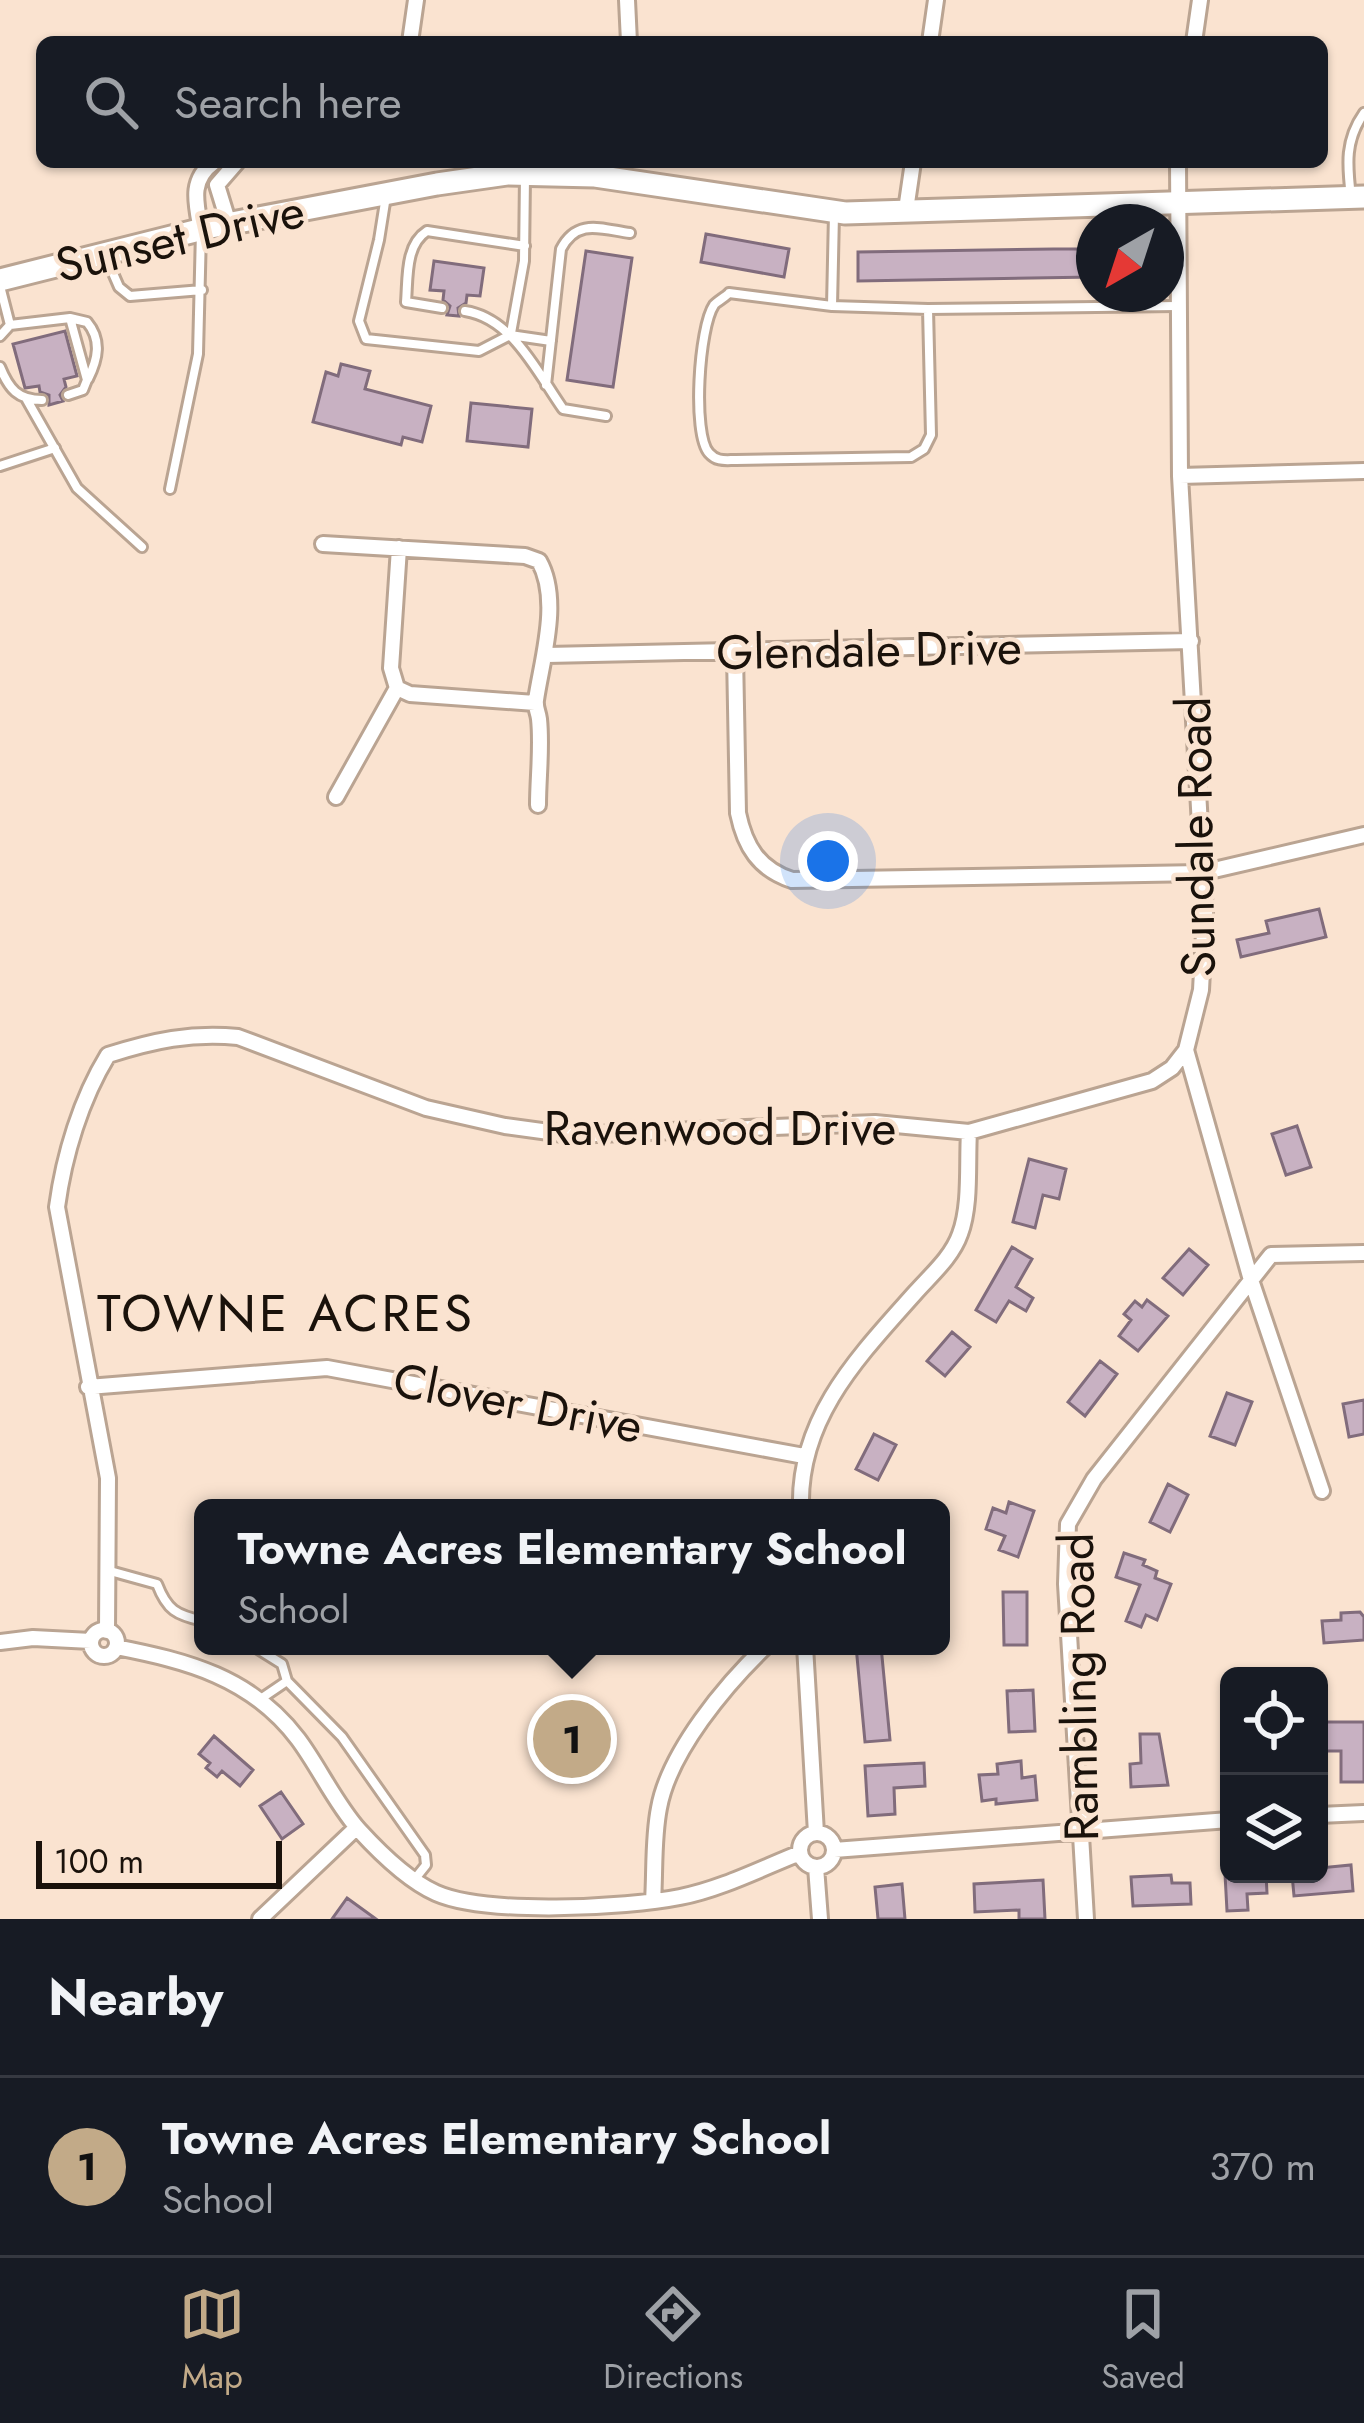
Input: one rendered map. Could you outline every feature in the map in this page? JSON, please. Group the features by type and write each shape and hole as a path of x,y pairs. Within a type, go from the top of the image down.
{"main road":[{"name":"Sunset Drive","path":"0,283 229,224 472,178 525,174 634,172 834,212 1358,197"}],"street":[{"path":"411,36 416,0"},
{"path":"627,0 629,36"},
{"path":"931,36 936,0"},
{"path":"1195,36 1200,0"},
{"path":"201,230 194,194 199,175 207,168"},
{"path":"229,224 217,185 232,168"},
{"path":"906,211 912,168"},
{"name":"Sundale Road","path":"1176,204 1178,168"},
{"name":"Sundale Road","path":"1177,312 1180,476 1205,913 1202,990 1186,1050"},
{"path":"1180,476 1364,471"},
{"path":"323,544 525,556 539,561 548,575 547,655 535,703 538,805"},
{"path":"336,797 397,688 391,668 399,548"},
{"name":"Glendale Drive","path":"547,655 1191,641"},
{"path":"735,654 738,813 748,848 776,875 808,883 1201,873 1364,836"},
{"path":"397,688 410,694 535,703"},
{"name":"Ravenwood Drive","path":"88,1387 57,1208 61,1174 89,1087 108,1054 182,1036 238,1037 426,1108 571,1136 875,1123 969,1132 1152,1081 1172,1068 1186,1050"},
{"path":"1186,1050 1251,1280 1322,1491"},
{"path":"802,1499 804,1456 826,1402 961,1234 969,1132"},
{"name":"Rambling Road","path":"1086,1919 1066,1584 1068,1524 1094,1479 1271,1255 1364,1253"},
{"name":"Clover Drive","path":"88,1387 327,1368 804,1456"},
{"path":"88,1387 108,1478 107,1631"},
{"path":"116,1647 114,1635 107,1631 95,1633 91,1640 92,1649 103,1656 116,1647 189,1661 259,1700 296,1736 356,1828 413,1881 463,1901 499,1905 653,1901 700,1891 800,1853"},
{"path":"0,1642 91,1640"},
{"path":"653,1901 659,1805 707,1712 758,1655"},
{"path":"806,1655 816,1833"},
{"path":"1328,1815 1364,1813"},
{"path":"834,1850 1220,1820"},
{"path":"260,1919 356,1828"},
{"path":"816,1833 826,1835 834,1850 827,1864 816,1867 800,1853 802,1842 816,1833"},
{"path":"816,1867 820,1919"}],"lane":[{"path":"1358,197 1347,164 1351,132 1364,113"},
{"path":"510,335 525,246 525,174"},
{"path":"386,194 380,240 359,321 366,340 479,351 510,335 551,340"},
{"path":"832,306 834,212"},
{"path":"546,385 561,249 567,237 584,227 630,233"},
{"path":"170,490 198,354 201,230"},
{"path":"442,308 406,302 411,251 418,236 427,231 525,246"},
{"path":"104,254 119,287 130,296 202,290"},
{"path":"0,283 10,325"},
{"path":"928,309 931,435 924,449 911,457 717,460 706,451 700,386 706,327 715,304 729,293 832,306 1076,307"},
{"path":"465,311 489,314 510,335 563,409 606,416"},
{"path":"70,318 87,380"},
{"path":"0,336 10,325 70,318 87,322 96,338 96,360 83,390 68,395"},
{"path":"0,367 7,384 27,400 76,488 142,547"},
{"path":"27,400 43,400"},
{"path":"0,466 56,448"},
{"path":"110,1571 157,1584 175,1614 194,1619"},
{"path":"268,1655 282,1664 286,1681 342,1737 424,1855 426,1865 413,1881"},
{"path":"259,1700 286,1681"}],"building":[{"path":"706,234 789,249 784,277 701,262"},
{"path":"1076,249 1076,277 858,281 858,252"},
{"path":"586,251 632,258 613,387 567,380"},
{"path":"434,261 484,268 480,296 467,295 466,303 458,308 459,316 447,315 450,306 443,300 444,291 430,290"},
{"path":"65,331 77,376 64,379 63,401 49,405 49,395 40,392 39,386 25,388 13,344"},
{"path":"341,364 370,371 365,389 431,406 422,442 403,437 401,445 313,422 326,372 338,376"},
{"path":"471,403 532,409 528,447 467,441"},
{"path":"1319,909 1326,937 1241,957 1237,940 1269,933 1266,921"},
{"path":"1297,1126 1311,1167 1286,1175 1272,1134"},
{"path":"1029,1159 1066,1169 1059,1199 1043,1195 1035,1228 1013,1222"},
{"path":"1012,1247 1032,1259 1016,1287 1033,1298 1026,1311 1009,1301 996,1322 976,1310"},
{"path":"1189,1249 1208,1265 1183,1295 1163,1278"},
{"path":"1147,1300 1168,1316 1138,1351 1119,1336 1131,1320 1124,1314 1135,1301 1142,1307"},
{"path":"952,1332 970,1347 945,1376 927,1361"},
{"path":"1100,1361 1117,1374 1085,1416 1068,1402"},
{"path":"1227,1393 1252,1402 1235,1445 1210,1436"},
{"path":"1364,1400 1364,1434 1349,1437 1343,1404"},
{"path":"874,1434 896,1445 878,1480 856,1469"},
{"path":"1168,1484 1188,1495 1170,1532 1150,1522"},
{"path":"1009,1502 1034,1511 1018,1557 999,1550 1005,1536 986,1529 993,1508 1006,1513"},
{"path":"1124,1553 1145,1560 1143,1565 1157,1571 1155,1578 1171,1584 1157,1620 1146,1615 1141,1627 1126,1621 1140,1585 1116,1577"},
{"path":"1003,1592 1027,1592 1027,1645 1004,1645"},
{"path":"1360,1612 1364,1640 1324,1643 1322,1621"},
{"path":"857,1655 882,1655 890,1740 865,1742"},
{"path":"1033,1690 1035,1731 1009,1732 1007,1691"},
{"path":"1328,1722 1364,1722 1364,1782 1341,1782 1341,1751 1328,1751"},
{"path":"1140,1734 1159,1734 1168,1785 1131,1787 1130,1764 1141,1763"},
{"path":"214,1736 253,1770 240,1786 222,1771 217,1777 206,1768 210,1763 199,1754"},
{"path":"1021,1761 1022,1778 1035,1776 1037,1800 982,1801 979,1775 998,1774 997,1764"},
{"path":"924,1763 925,1786 894,1788 895,1814 868,1816 865,1766"},
{"path":"281,1792 303,1824 282,1839 260,1806"},
{"path":"1351,1865 1353,1891 1294,1896 1293,1883 1328,1883 1328,1867"},
{"path":"1171,1875 1172,1883 1190,1883 1191,1904 1133,1906 1131,1877"},
{"path":"1043,1880 1045,1919 1019,1919 1019,1910 975,1912 974,1884"},
{"path":"1225,1883 1266,1883 1267,1893 1247,1894 1248,1910 1227,1911"},
{"path":"902,1884 905,1919 878,1919 875,1887"},
{"path":"347,1898 376,1919 332,1919"}],"place":[{"name":"Towne Acres Elementary School","path":"572,1739"}],"district":[{"name":"TOWNE ACRES","path":"286,1313"}]}
